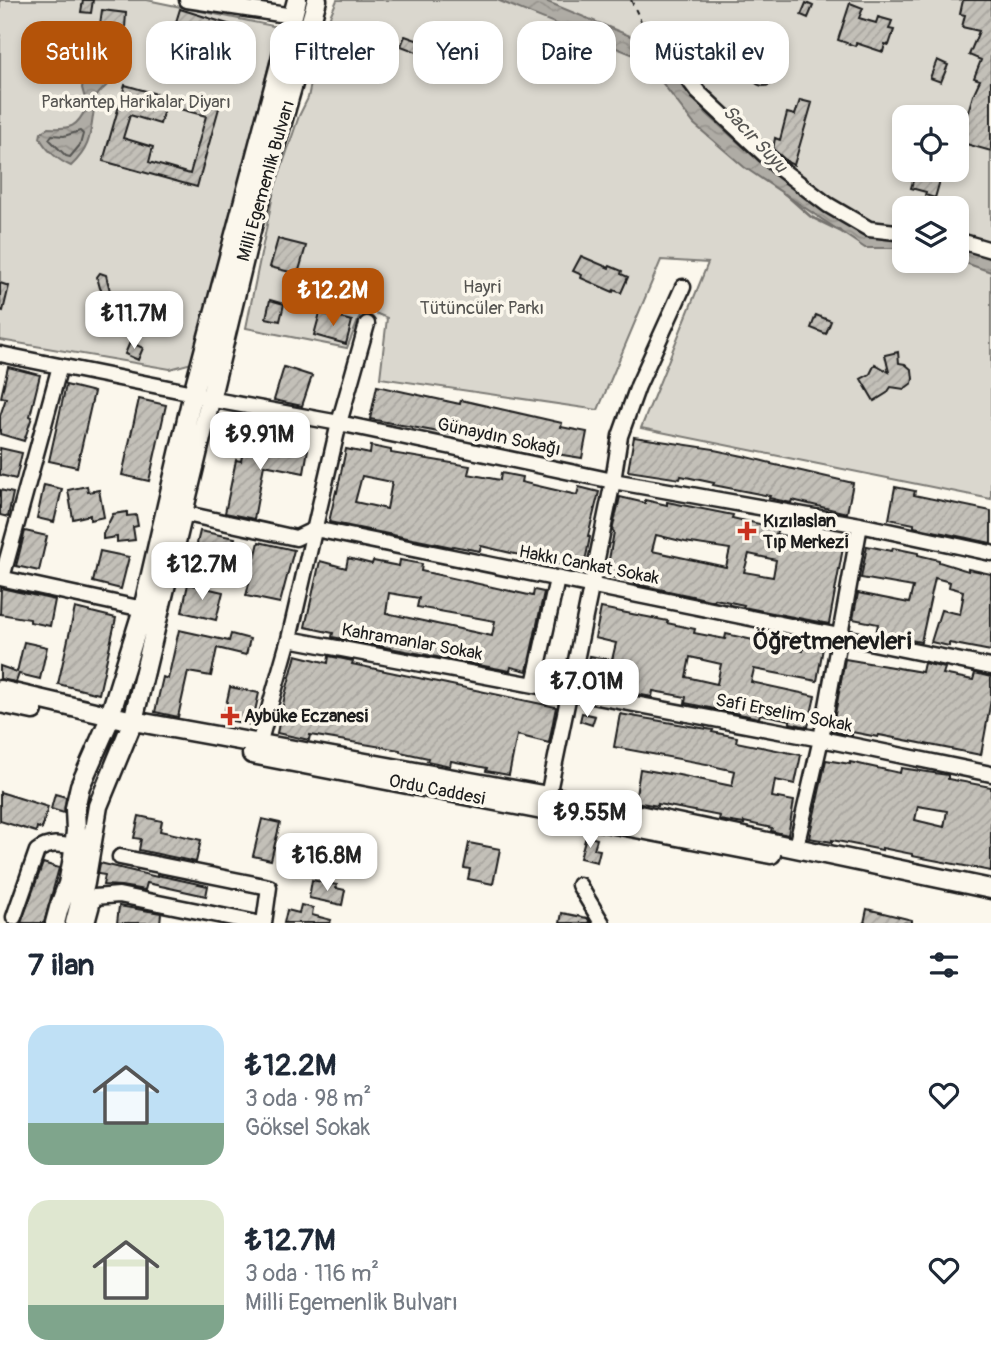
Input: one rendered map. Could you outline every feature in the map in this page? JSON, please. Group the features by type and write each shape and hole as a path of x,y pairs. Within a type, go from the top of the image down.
{"main road":[{"name":"Milli Egemenlik Bulvarı","path":"55,923 68,884 74,847 75,808 80,786 108,720 144,609 202,396 317,0"},
{"name":"Milli Egemenlik Bulvarı","path":"75,923 98,806 132,726 160,612 182,513 202,396 295,8"},
{"path":"0,690 132,726"},
{"path":"0,703 108,720"},
{"name":"Ordu Caddesi","path":"132,726 259,744 548,796 991,889"},
{"name":"Ordu Caddesi","path":"132,726 991,897"}],"street":[{"path":"187,0 295,8"},
{"path":"692,84 779,169 828,205 869,229 892,232"},
{"path":"969,244 991,250"},
{"path":"548,796 620,436 638,386 683,287"},
{"path":"259,744 289,639 339,423 367,324"},
{"name":"Günaydın Sokağı","path":"0,354 613,481 860,525 991,553"},
{"path":"60,366 1,578 144,609"},
{"name":"Hakkı Cankat Sokak","path":"182,513 296,538 315,529 991,667"},
{"path":"796,847 821,739 860,525"},
{"path":"534,684 557,579"},
{"name":"Kahramanlar Sokak","path":"289,639 569,691"},
{"name":"Safi Erselim Sokak","path":"569,691 991,774"},
{"path":"14,916 37,851 49,845 74,847"},
{"path":"120,857 269,887 264,923"},
{"path":"579,886 602,923"},
{"path":"87,923 94,897 119,895 257,923"}],"path":[{"path":"631,0 641,21"}],"green space":[{"name":"Parkantep Harikalar Diyarı","path":"0,0 147,0 249,21 146,21 146,84 256,84 256,22 270,25 270,60 232,216 192,363 170,369 0,340"},
{"name":"Hayri Tütüncüler Parkı","path":"337,0 991,0 991,499 641,428 708,263 661,260 598,410 380,378 387,318 363,308 347,348 246,328 274,190 299,116 308,98 311,84 399,84 399,21 328,21"}],"water":[{"path":"497,0 543,0 594,21 549,21"},
{"path":"616,30 630,36 630,53 616,48"},
{"path":"83,84 108,84 95,100 87,144 71,166 49,151 40,138 41,133 48,128 72,126 80,119 87,106"},
{"path":"663,84 684,84 706,113 752,155 868,234 892,234 892,248 865,248 744,167 694,124"},
{"path":"969,246 991,252 991,272 969,264"}],"building":[{"path":"83,0 93,0 91,13 81,12"},
{"path":"963,0 991,0 991,151 969,145 969,108 980,80 974,78 981,60 969,55 979,31 962,27 965,15 960,14"},
{"path":"806,3 813,6 808,18 801,15"},
{"path":"850,3 863,8 859,18 876,23 878,17 892,21 889,29 894,30 889,45 885,44 883,52 838,40"},
{"path":"180,9 218,21 176,21"},
{"path":"102,10 126,13 125,21 101,21"},
{"path":"405,36 413,39 413,51 401,46"},
{"path":"937,60 948,65 941,82 930,78"},
{"path":"125,85 219,108 197,187 103,161","holes":["165,105 206,116 190,174 149,162 153,147 123,138 130,115 160,124"]},
{"path":"800,100 812,103 794,165 773,149 775,138 780,140 787,113 795,115"},
{"path":"913,182 940,182 936,196 925,195 926,192 911,188"},
{"path":"278,239 306,246 298,274 270,267"},
{"path":"581,256 622,271 621,274 628,277 621,293 581,278 582,275 573,271"},
{"path":"100,273 106,275 110,291 103,293 100,288 97,277"},
{"path":"0,283 9,286 3,311 0,310"},
{"path":"270,300 284,304 280,321 266,318"},
{"path":"320,313 352,321 346,344 314,335"},
{"path":"816,315 831,321 826,334 811,328"},
{"path":"130,342 143,348 138,360 125,354"},
{"path":"898,352 899,363 912,370 912,383 904,389 891,387 874,401 861,379 870,374 875,364 889,372 885,355"},
{"path":"8,367 40,375 30,416 32,417 24,441 0,434 0,416 6,398 1,397"},
{"path":"284,367 312,376 302,406 274,400"},
{"path":"66,385 94,392 77,467 49,461"},
{"path":"377,386 460,404 461,400 562,423 561,427 587,432 582,458 537,451 538,446 506,439 505,444 450,431 449,434 370,419"},
{"path":"139,399 166,405 149,481 122,475"},
{"path":"246,437 308,449 304,473 264,465 254,519 225,513 236,460 241,461"},
{"path":"634,437 714,449 853,483 847,513 792,500 791,503 681,476 680,479 628,471"},
{"path":"371,446 391,450 391,453 470,466 468,474 500,480 501,473 522,477 521,482 577,495 579,487 599,492 584,566 558,560 558,564 481,546 480,551 452,547 329,522 346,449 370,454","holes":["362,476 392,482 387,509 355,502"]},
{"path":"0,448 22,453 16,479 0,475"},
{"path":"44,485 62,489 54,522 37,518"},
{"path":"87,486 88,492 99,490 104,517 90,520 90,515 73,519 68,490"},
{"path":"895,487 915,491 914,495 991,511 991,543 889,519"},
{"path":"0,490 13,493 8,517 0,515"},
{"path":"620,497 645,503 645,500 667,505 667,502 733,515 732,518 778,528 776,534 843,548 829,624 606,576 614,532 612,531","holes":["656,535 730,549 726,567 652,551","749,554 776,560 773,577 744,572"]},
{"path":"127,512 127,516 136,515 138,526 133,527 135,540 117,542 117,537 103,539 113,514"},
{"path":"25,531 47,536 39,571 16,566"},
{"path":"200,531 235,538 228,568 193,560"},
{"path":"259,542 294,550 280,603 246,596"},
{"path":"867,546 918,553 968,571 991,574 991,651 931,642 941,610 960,614 963,598 963,591 949,587 950,582 935,578 921,642 876,634 878,624 853,619 858,593 909,603 913,587 861,578"},
{"path":"100,551 129,557 121,589 93,582"},
{"path":"348,558 372,564 373,561 399,566 400,560 422,564 421,571 533,596 534,590 544,592 527,671 511,667 510,671 332,637 333,633 305,627 320,561 346,568","holes":["389,593 419,598 417,607 495,621 492,636 386,613"]},
{"path":"188,584 223,592 216,620 182,612"},
{"path":"1,588 55,600 50,626 30,622 30,619 0,614"},
{"path":"75,608 116,618 99,694 58,684"},
{"path":"601,608 668,621 667,623 695,629 694,633 725,639 726,634 803,651 804,644 823,648 817,681 754,669 751,682 815,696 808,727 760,714 759,718 685,703 686,697 653,691 652,697 603,684 602,688 584,685 590,656 612,660 616,643 595,638","holes":["690,657 721,664 717,684 686,677"]},
{"path":"179,630 229,641 231,634 250,639 246,655 217,648 211,676 188,672 178,717 155,712 163,677 168,679"},
{"path":"24,642 47,647 40,679 19,674 16,682 0,679 0,666 17,672"},
{"path":"296,655 328,663 329,656 353,661 352,664 556,707 549,743 517,735 509,775 451,761 450,766 427,761 428,758 400,750 310,735 309,740 277,733"},
{"path":"845,659 922,672 924,663 945,668 943,674 973,680 975,673 991,677 991,700 981,755 879,735 852,732 852,736 832,731"},
{"path":"230,687 259,693 252,725 223,719"},
{"path":"582,713 595,716 592,725 580,721"},
{"path":"620,714 713,730 712,732 737,737 736,742 801,755 795,784 775,780 772,797 794,801 788,835 771,831 772,828 719,820 720,816 635,802 640,769 732,786 735,771 614,747"},
{"path":"826,760 850,762 900,773 901,768 948,775 948,779 991,787 991,871 882,848 809,838","holes":["918,806 947,811 944,827 915,820"]},
{"path":"0,792 48,807 42,829 37,827 36,832 0,821"},
{"path":"55,794 66,797 64,813 51,809"},
{"path":"139,816 162,821 160,831 201,840 196,862 139,850 141,839 134,838"},
{"path":"262,819 280,823 271,860 253,856"},
{"path":"586,836 597,839 594,849 600,850 597,862 580,858"},
{"path":"469,843 500,849 493,884 468,879 470,869 464,868"},
{"path":"43,863 59,868 44,923 21,923"},
{"path":"100,863 208,886 206,896 147,883 145,890 103,885 105,875 98,874"},
{"path":"312,880 337,885 336,888 345,890 342,905 309,898"},
{"path":"301,905 313,908 312,915 331,920 330,923 284,923 287,910 299,913"},
{"path":"119,906 161,913 160,923 117,923"},
{"path":"867,909 912,920 912,923 864,923"},
{"path":"562,913 587,918 591,923 560,923"}],"waterway":[{"name":"Sacır Suyu","path":"704,107 759,161"},
{"name":"Sacır Suyu","path":"785,194 811,217 840,231"}],"place":[{"name":"Kızılaslan Tıp Merkezi","path":"747,531"},
{"name":"Aybüke Eczanesi","path":"230,716"}],"district":[{"name":"Öğretmenevleri","path":"832,641"}]}
